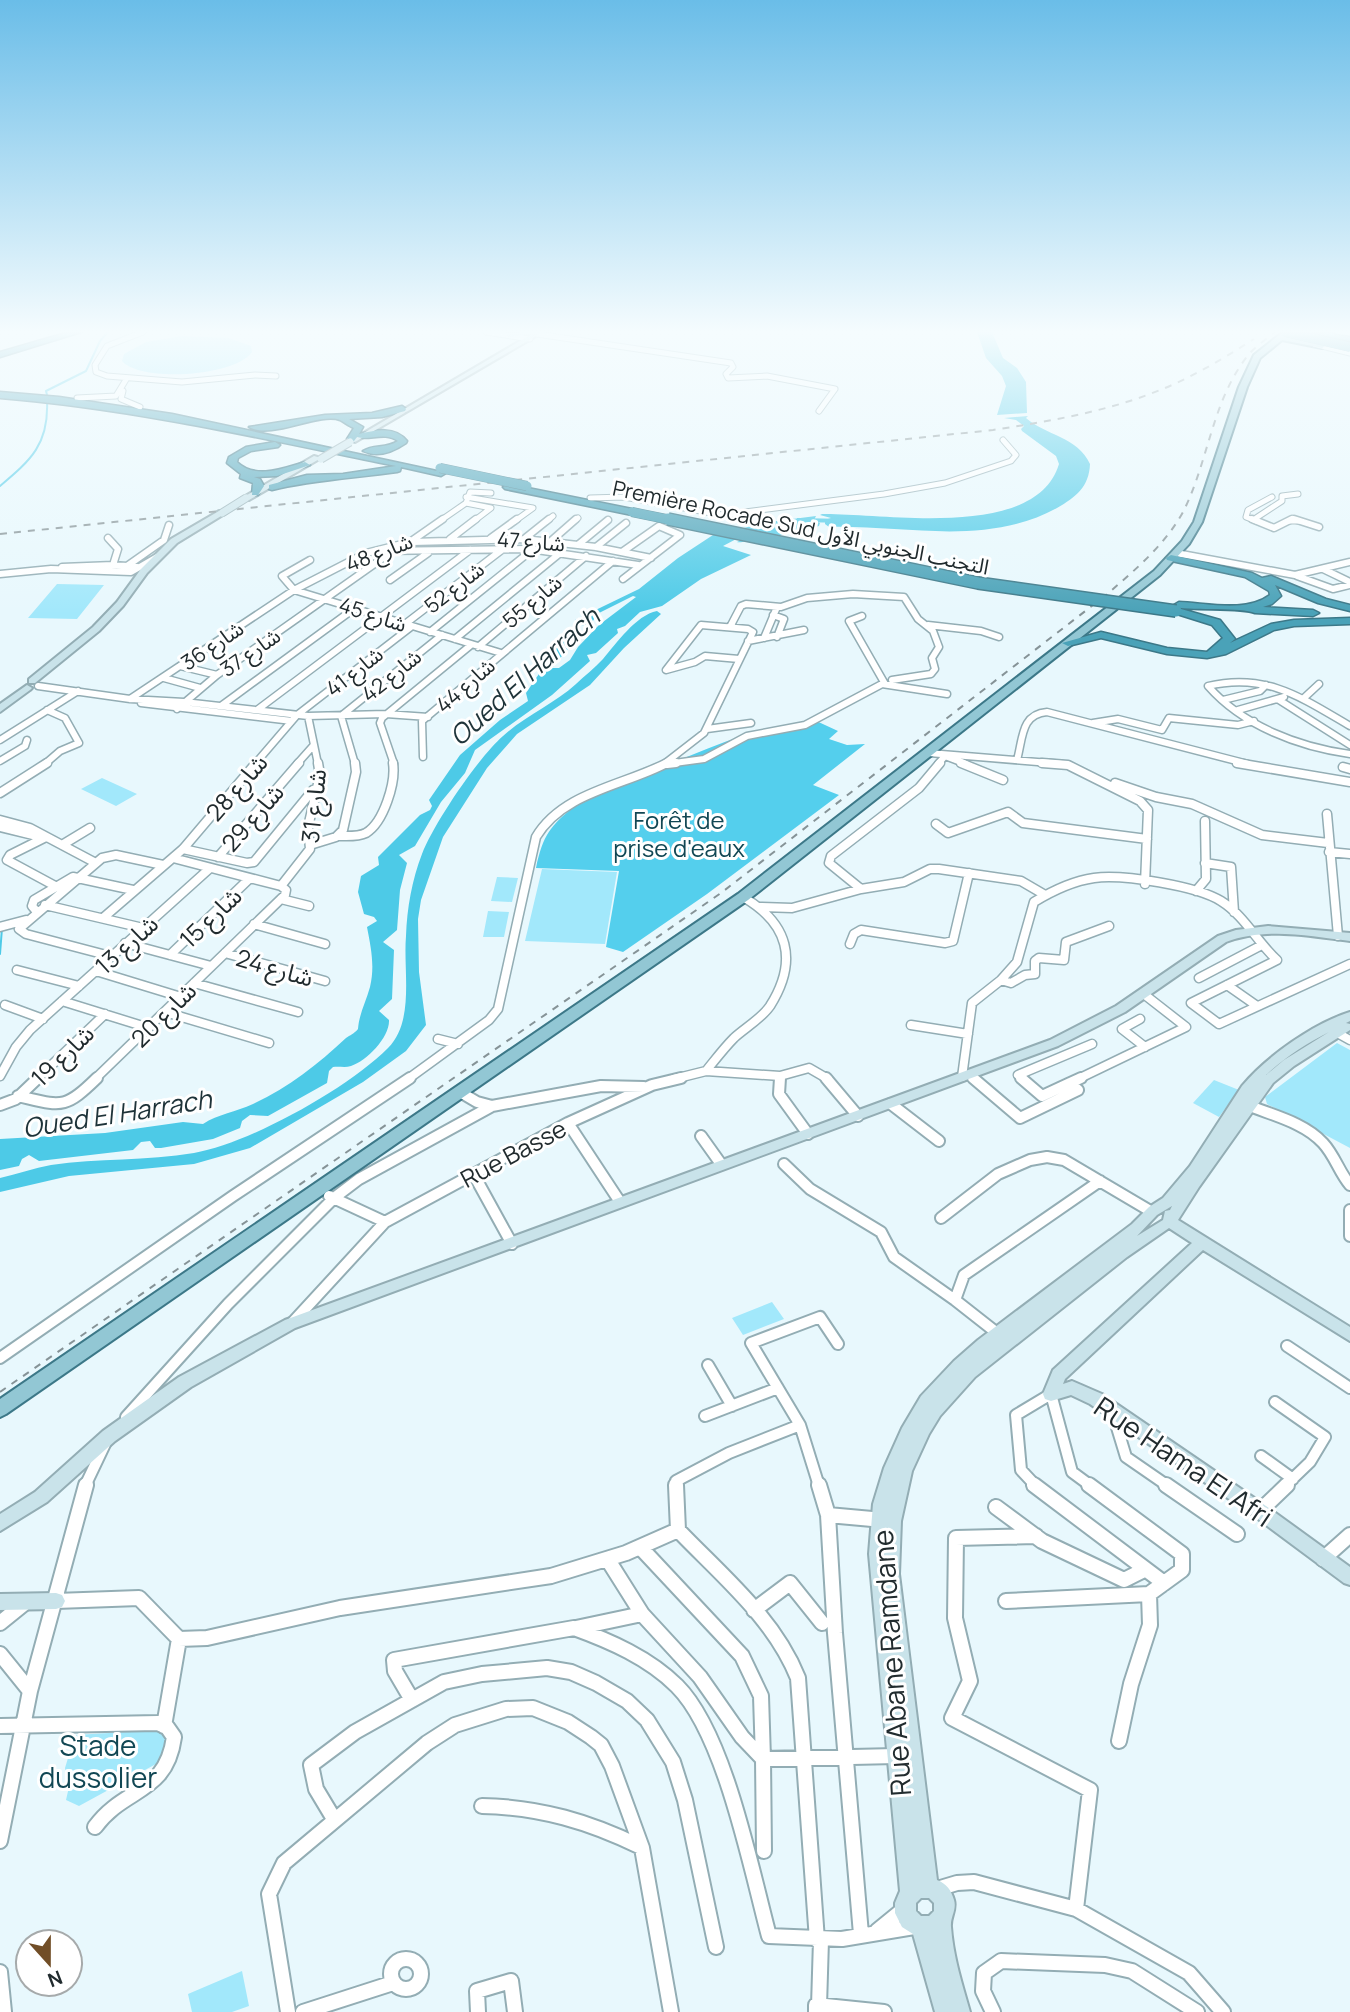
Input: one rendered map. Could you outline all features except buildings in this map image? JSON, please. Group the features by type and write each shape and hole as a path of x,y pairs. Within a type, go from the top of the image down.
{"highway":[{"name":"Première Rocade Sud التجنب الجنوبي الأول","path":"212,426 316,445 350,445 508,487 634,510 978,583 1177,608 1350,620"},
{"name":"Première Rocade Sud التجنب الجنوبي الأول","path":"238,426 316,445"},
{"path":"255,426 287,426"},
{"path":"310,426 301,429 302,435 316,445"},
{"path":"350,445 359,428 356,426"},
{"path":"398,426 409,439 402,454 409,460 440,471"},
{"path":"350,445 385,451 403,442 401,436 392,434 361,436"},
{"path":"251,497 259,486 257,481 236,473 227,463 235,452 264,441 257,436"},
{"path":"316,445 260,446 238,454 232,463 241,470 258,474 286,471 314,461 316,471 327,475 351,474 365,468 363,461 350,445"},
{"name":"Première Rocade Sud التجنب الجنوبي الأول","path":"350,445 428,471 527,486 634,510"},
{"path":"272,487 299,479 343,477 389,469 428,471"},
{"path":"1174,555 1256,578 1274,589 1276,596 1270,602 1247,607 1177,608"},
{"path":"1174,555 1252,572 1322,601 1350,608"},
{"path":"1162,569 1170,565 1196,562"},
{"path":"1091,626 1182,650 1214,649 1228,639 1227,632 1210,620 1177,608"},
{"name":"Première Rocade Sud التجنب الجنوبي الأول","path":"1177,608 1350,613"},
{"path":"1091,626 1167,651 1207,655 1222,652 1271,627 1350,620"},
{"path":"1068,643 1101,635 1134,641"}],"main road":[{"path":"0,1409 743,897 1091,626 1162,569 1193,531 1203,510 1231,426"}],"street":[{"path":"350,445 378,426"},
{"path":"34,684 96,629 158,557 182,536 314,461 350,445 379,426"},
{"path":"590,498 624,497 694,512 722,515 872,496 948,483 1011,461 1016,455 1003,440"},
{"path":"251,497 314,461"},
{"name":"شارع 48","path":"294,590 373,551 410,542 474,491 491,492"},
{"path":"1256,518 1282,501 1282,496 1298,494"},
{"path":"1272,497 1245,516 1274,528 1293,519 1319,527"},
{"path":"466,500 533,508 491,538"},
{"path":"449,540 491,508 466,500"},
{"path":"0,709 116,617 144,579 171,551 224,513"},
{"path":"1248,514 1279,526"},
{"path":"524,539 553,516"},
{"path":"551,541 578,518"},
{"path":"579,544 608,520"},
{"path":"596,547 626,523"},
{"path":"113,565 122,556 148,553 164,540 169,525"},
{"path":"622,552 659,526 680,535 623,579"},
{"path":"108,538 122,556"},
{"name":"شارع 47","path":"410,542 524,539 579,544 651,558"},
{"name":"شارع 52","path":"408,625 503,549"},
{"path":"430,632 533,549"},
{"name":"شارع 55","path":"373,551 390,553 533,549 638,565"},
{"path":"257,710 470,550"},
{"path":"390,580 429,552"},
{"name":"شارع 37","path":"177,709 217,675 327,600 390,553"},
{"path":"455,639 559,554"},
{"path":"1174,555 1295,575 1333,589 1350,583"},
{"path":"127,566 138,556"},
{"name":"شارع 55","path":"386,714 586,556"},
{"path":"0,568 23,566 63,572 131,572 158,557"},
{"path":"294,590 282,576 310,560"},
{"name":"شارع 44","path":"428,717 613,561"},
{"path":"1295,575 1350,562"},
{"path":"0,574 86,565 139,568"},
{"path":"1323,569 1350,583"},
{"name":"شارع 45","path":"294,590 501,653"},
{"name":"شارع 36","path":"130,699 294,590"},
{"path":"730,627 743,604 777,607 810,597 857,593 896,595 906,599 919,621 928,625 981,631 999,637"},
{"path":"764,638 777,607"},
{"path":"220,706 355,608"},
{"path":"774,615 784,619 777,636"},
{"path":"862,616 849,621 888,682 947,694"},
{"name":"شارع 41","path":"295,718 408,625"},
{"path":"0,1359 233,1196 374,1104 489,1020 500,1004 528,866 536,837 545,822 572,802 665,764 705,759 747,736 804,725 888,682 922,677 934,672 932,658 939,645 928,625"},
{"path":"665,764 707,729 748,641 751,630 700,626 666,669 672,670 707,656 739,659"},
{"path":"748,641 804,629"},
{"name":"شارع 42","path":"341,716 442,635"},
{"path":"180,666 217,675"},
{"path":"163,678 200,688"},
{"path":"1350,726 1305,697 1292,692 1238,679 1208,686 1223,700 1284,740 1330,752 1350,754"},
{"path":"34,684 130,699 257,710 295,718"},
{"path":"1305,697 1320,684"},
{"path":"1223,700 1261,691 1266,685"},
{"path":"0,740 78,691"},
{"path":"1238,710 1279,699 1292,692"},
{"path":"130,699 147,705 177,709 295,718 386,714 428,717"},
{"path":"1279,699 1350,745"},
{"path":"0,793 46,764 60,751 79,744 65,718 47,710"},
{"path":"1017,760 1030,715 1047,712 1233,762 1350,782"},
{"path":"310,845 339,836 355,836 368,832 390,799 394,766 380,723 386,714"},
{"name":"شارع 31","path":"281,886 303,861 310,845 308,827 320,775 308,716"},
{"path":"339,836 343,832 356,772 341,716"},
{"path":"423,757 421,724 428,717"},
{"name":"شارع 28","path":"103,918 183,849 295,718"},
{"path":"1092,724 1118,719 1162,730 1169,718 1238,725 1254,721"},
{"path":"707,729 751,723"},
{"path":"0,761 25,746 27,740"},
{"path":"1315,742 1330,752"},
{"name":"شارع 29","path":"218,857 313,746"},
{"path":"929,754 1068,765 1144,804 1148,810 1145,884"},
{"path":"945,756 1003,780"},
{"path":"860,889 832,867 829,859 919,788 945,756"},
{"path":"1093,776 1156,797 1192,804 1262,835 1350,854"},
{"path":"183,849 247,863 256,861 315,789"},
{"path":"936,824 948,833 1008,812 1023,823 1147,839"},
{"path":"0,1841 30,1691 86,1483 109,1436 185,1382 290,1324 891,1104 1082,1031 1145,995 1222,939 1250,930 1344,937 1329,848 1327,814"},
{"path":"0,820 30,828 94,862"},
{"path":"1196,891 1206,879 1205,821"},
{"path":"0,827 46,837"},
{"path":"62,845 90,828"},
{"path":"46,837 10,855 7,860 55,886 65,888"},
{"path":"0,927 22,924 94,862 105,856 116,855 163,865"},
{"path":"173,858 281,886 286,892 281,899 309,906"},
{"path":"1205,863 1231,867 1234,912"},
{"name":"شارع 13","path":"0,1076 16,1047 43,1019 209,869"},
{"path":"760,907 792,908 860,889 904,882 930,869 1021,880 1045,895"},
{"path":"850,944 853,934 861,930 945,943 953,941 969,873"},
{"path":"37,912 32,907 32,902 55,886 78,877 133,890"},
{"path":"966,1076 972,1003 1001,980 1017,962 1034,902 1045,895 1097,877 1234,896"},
{"name":"شارع 15","path":"170,955 250,878"},
{"path":"1196,891 1220,901 1234,912 1260,946 1276,960 1271,965 1191,1003 1219,1024 1350,964"},
{"path":"706,1072 732,1040 769,1008 779,992 786,945 778,927 760,907 743,897"},
{"name":"شارع 20","path":"18,1096 57,1105 70,1102 281,899"},
{"path":"45,905 143,928"},
{"path":"22,924 26,934 110,956"},
{"path":"254,924 325,944"},
{"path":"1001,980 1011,983 1025,975 1035,974 1035,961 1039,958 1063,960 1066,942 1109,926"},
{"name":"شارع 15","path":"125,943 211,966"},
{"path":"1199,978 1260,946"},
{"name":"شارع 24","path":"225,953 325,981"},
{"path":"17,970 79,986"},
{"path":"96,971 181,997"},
{"path":"194,983 298,1012"},
{"path":"1227,985 1257,1006"},
{"path":"1093,1044 1018,1075 1042,1096 1186,1027 1145,995"},
{"path":"62,1001 149,1028"},
{"path":"5,1005 43,1019"},
{"path":"166,1012 268,1043"},
{"name":"شارع 19","path":"0,1105 18,1096 105,1014"},
{"path":"927,1925 913,1922 920,1894 885,1520 912,1450 934,1411 951,1390 988,1354 1160,1217 1243,1103 1350,1016"},
{"path":"1140,1020 1122,1029 1145,1047"},
{"path":"911,1025 968,1034"},
{"path":"1332,1030 1350,1025"},
{"path":"1332,1030 1350,1041"},
{"path":"438,1039 457,1044"},
{"name":"Rue Basse","path":"290,1324 385,1222 568,1123 646,1088 706,1072 780,1076 802,1068 821,1072 858,1116"},
{"path":"780,1076 779,1094 808,1134"},
{"path":"966,1076 1020,1118 1078,1090 1070,1083"},
{"path":"0,1523 41,1497 109,1436 228,1304 334,1198 359,1180 492,1106 601,1086 646,1088"},
{"path":"460,1092 477,1102 492,1106"},
{"path":"1243,1103 1316,1136 1327,1148 1338,1172 1350,1185"},
{"path":"891,1104 939,1141"},
{"path":"568,1123 620,1202"},
{"path":"701,1136 721,1164"},
{"path":"941,1218 1011,1166 1025,1161 1058,1158 1160,1217 1350,1335"},
{"path":"784,1164 810,1189 881,1232 894,1258 956,1300 997,1333"},
{"path":"474,1175 512,1244"},
{"path":"956,1300 964,1275 1100,1181"},
{"path":"318,1190 385,1222"},
{"path":"1350,1210 1350,1236"},
{"name":"Rue Abane Ramdane","path":"920,1894 896,1756 879,1581 887,1484 908,1434 921,1412 955,1369 997,1333 1117,1244 1160,1217"},
{"path":"1164,1583 1041,1492 1021,1470 1016,1415 1051,1394 1059,1375 1200,1244"},
{"path":"838,1344 820,1317 751,1343 800,1425 828,1515 835,1633 868,1933"},
{"path":"1287,1346 1350,1388"},
{"path":"708,1365 732,1406"},
{"path":"705,1416 778,1388"},
{"name":"Rue Hama El Afri","path":"1149,1594 1182,1570 1182,1554 1072,1472 1051,1394 1072,1388 1111,1409 1350,1577"},
{"path":"1259,1511 1310,1462 1325,1437 1275,1402"},
{"path":"1111,1409 1126,1457 1237,1534"},
{"path":"800,1425 729,1453 676,1481 678,1530 754,1610 793,1660 798,1678 819,1940 817,2009 884,2012"},
{"path":"1261,1456 1293,1479"},
{"path":"996,1507 1036,1536 1124,1580 1144,1570"},
{"path":"828,1515 885,1520"},
{"path":"0,1602 139,1598 178,1639 207,1638 340,1608 551,1576 608,1560 678,1530"},
{"path":"1323,1559 1350,1535"},
{"path":"1036,1536 956,1538 955,1618 970,1681 952,1718 1090,1790 1076,1909"},
{"path":"640,1547 742,1656 761,1696 764,1851"},
{"path":"608,1560 642,1614 717,1700 743,1742 763,1759 896,1756"},
{"path":"754,1610 790,1583 822,1623"},
{"path":"1006,1601 1149,1594 1150,1625 1131,1684 1119,1741"},
{"path":"0,1623 27,1601"},
{"path":"412,1700 394,1671 394,1660 642,1614"},
{"path":"574,1628 602,1637 678,1687 697,1712 718,1757 769,1936 819,1940 927,1925 944,1906 920,1894"},
{"path":"164,1726 178,1639"},
{"path":"0,1654 30,1691"},
{"path":"334,1819 316,1789 311,1765 355,1732 444,1682 482,1674 547,1668 571,1672 626,1701 647,1720 673,1762 685,1800 716,1947"},
{"path":"288,2012 269,1894 284,1863 427,1743 455,1725 506,1710 533,1709 568,1722 601,1745 612,1766 642,1848 671,2012"},
{"path":"0,1726 158,1723 164,1726 174,1737 169,1768 162,1777 104,1811 95,1827"},
{"path":"482,1806 512,1805 559,1814 601,1827 642,1848"},
{"path":"868,1933 920,1894 957,1883 974,1882 1076,1909 1189,1973 1223,2012"},
{"path":"927,1925 946,2012"},
{"path":"927,1925 949,1977 959,2012"},
{"path":"993,2012 983,1991 984,1973 1002,1961 1105,1965 1132,1971 1197,2012"},
{"path":"0,1972 4,2012"},
{"path":"478,2012 477,1991 511,1981 515,2012"},
{"path":"303,2012 393,1983"}],"green space":[{"path":"57,584 104,585 77,619 28,618"},
{"name":"Forêt de prise d'eaux","path":"812,719 838,731 829,739 847,745 865,744 813,785 839,795 707,894 623,952 606,947 619,871 536,868 549,832 576,805 723,743"},
{"path":"102,778 137,794 116,806 81,789"},
{"path":"542,869 617,872 605,944 525,941"},
{"path":"497,877 518,878 512,902 491,901"},
{"path":"488,911 509,912 504,937 483,937"},
{"path":"1337,1043 1350,1050 1350,1148 1267,1104 1265,1097"},
{"path":"1214,1080 1239,1090 1219,1117 1193,1103"},
{"path":"772,1302 784,1319 743,1335 732,1318"},
{"name":"Stade dussolier","path":"160,1730 168,1741 167,1758 79,1806 66,1800 71,1778 66,1777 65,1768 75,1735"},
{"path":"242,1971 249,2006 232,2012 192,2012 188,1994"}],"shaded area":[{"path":"1024,426 1038,426 1069,442 1085,455 1090,464 1084,485 1070,500 1030,520 974,531 945,531 829,527 825,520 831,518 820,515 955,518 990,513 1021,504 1045,488 1059,464 1056,456 1022,431"},
{"path":"816,516 814,520 820,523 819,526 737,542 743,539 740,537 723,546 751,555 701,579 662,606 640,612 625,626 617,629 618,633 596,653 587,655 590,661 552,695 475,750 465,773 441,802 415,846 399,855 407,863 400,890 397,930 383,942 394,950 392,999 379,1011 389,1020 388,1027 382,1041 364,1059 351,1066 333,1067 329,1071 327,1083 268,1116 250,1115 242,1121 240,1128 213,1139 161,1148 155,1148 150,1141 141,1142 133,1150 39,1161 29,1155 22,1159 19,1166 0,1170 0,1139 105,1133 183,1122 203,1124 266,1097 313,1066 358,1029 370,987 372,964 367,927 377,921 364,914 358,892 361,876 379,865 378,857 420,815 430,810 432,806 429,800 460,755 500,720 528,701 526,693 564,637 581,633 552,668 559,668 570,660 578,647 599,625 636,597 633,596 597,614 590,626 583,626 575,620 639,589 713,535 769,522"},
{"path":"657,611 661,614 624,648 590,685 517,734 487,768 443,837 421,900 418,919 419,972 426,1025 406,1051 363,1082 250,1148 194,1164 69,1176 0,1192 0,1178 45,1166 176,1156 217,1147 297,1112 370,1064 388,1048 402,1024 406,995 406,936 415,874 428,841 446,809 481,759 503,736 567,691 600,662 634,624"}],"waterway":[{"path":"0,486 21,468 36,450 45,426"},
{"name":"Oued El Harrach","path":"800,520 848,521"},
{"path":"0,954 2,928"}],"railway":[{"path":"0,534 1018,426"},
{"path":"0,1392 721,893 1106,595 1148,557 1176,524 1192,492 1214,426"}]}
